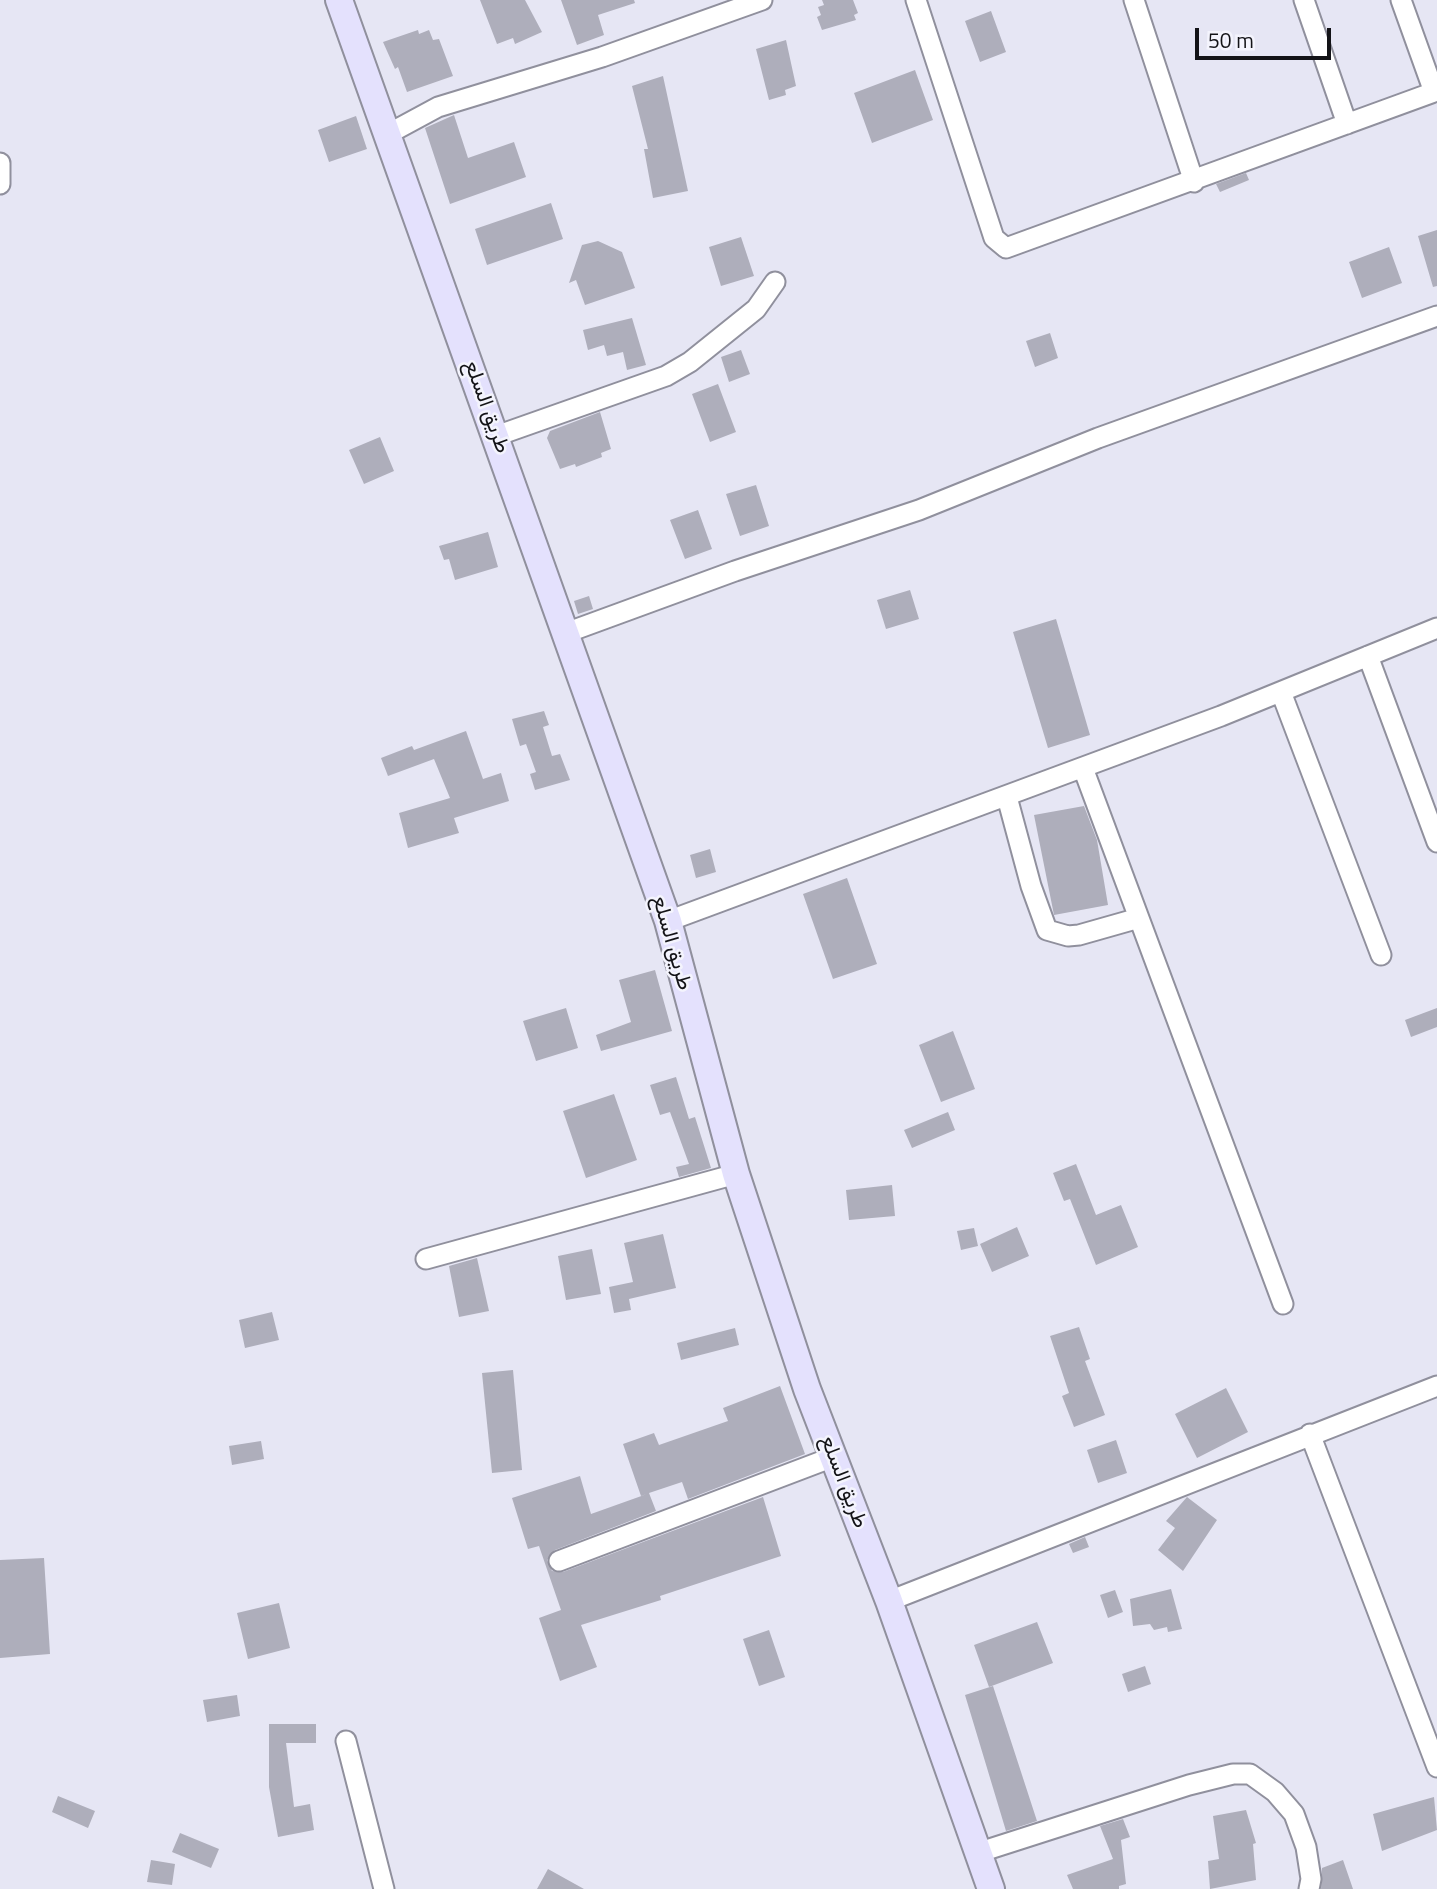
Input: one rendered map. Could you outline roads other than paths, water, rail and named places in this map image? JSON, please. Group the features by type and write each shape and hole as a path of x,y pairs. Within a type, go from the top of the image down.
{"street":[{"name":"طريق السلع","path":"340,0 564,635 668,920 736,1174 833,1457 889,1601 990,1889"},
{"path":"388,134 438,107 602,57 762,0"},
{"path":"916,0 993,238 999,245 1015,247 1435,92 1401,0"},
{"path":"1135,0 1194,182"},
{"path":"1304,0 1347,124"},
{"path":"0,163 0,184"},
{"path":"496,436 674,371 756,309 775,282"},
{"path":"564,635 734,571 919,510 1098,438 1437,316"},
{"path":"668,920 1007,797 1281,692 1437,628"},
{"path":"1368,656 1437,842"},
{"path":"1281,692 1381,956"},
{"path":"1083,768 1283,1304"},
{"path":"1007,797 1031,886 1047,930 1068,936 1079,935 1139,918"},
{"path":"426,1259 736,1174"},
{"path":"889,1601 1437,1386"},
{"path":"1310,1434 1437,1767"},
{"path":"559,1561 833,1457"},
{"path":"346,1741 384,1889"},
{"path":"977,1853 1189,1785 1233,1774 1250,1774 1269,1787 1294,1815 1306,1847 1311,1879 1309,1889"}]}
